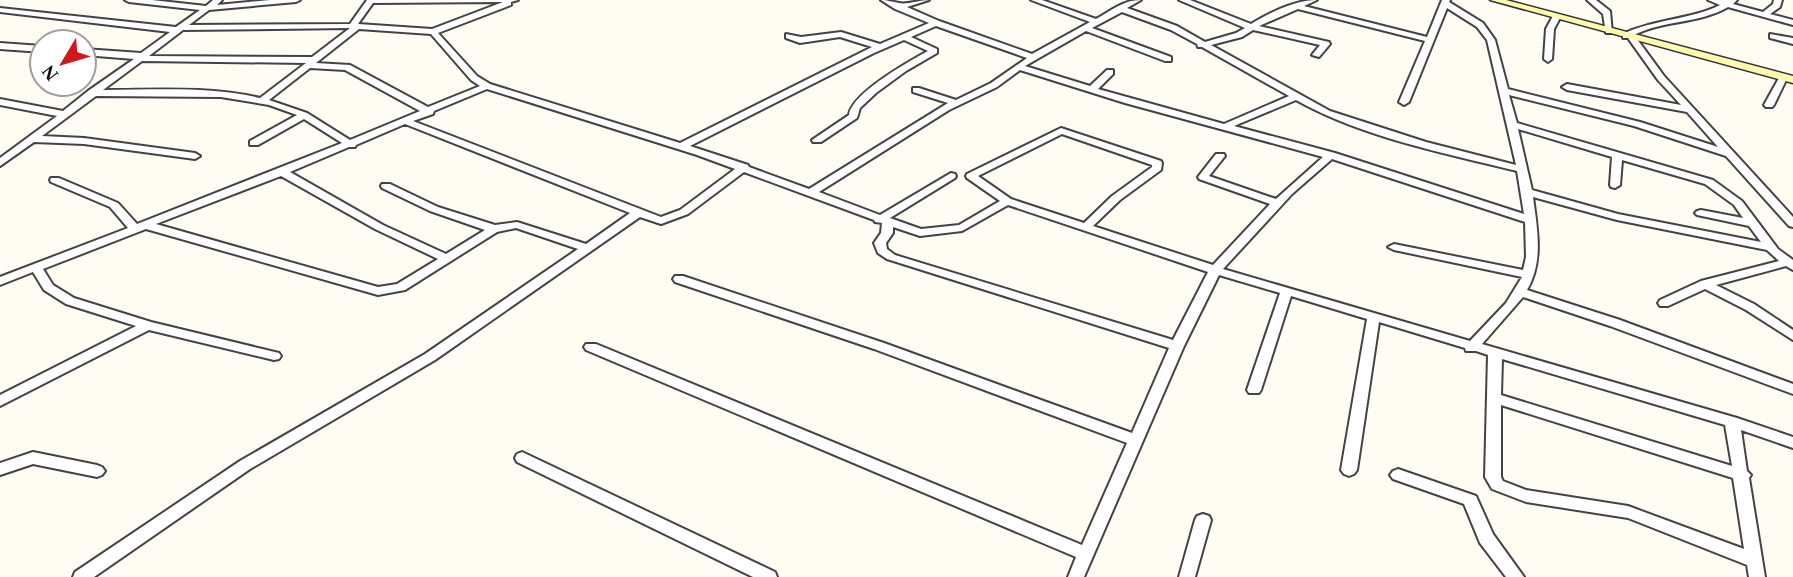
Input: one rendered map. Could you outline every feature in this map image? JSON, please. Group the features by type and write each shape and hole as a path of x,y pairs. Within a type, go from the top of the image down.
{"street":[{"path":"128,0 207,8 296,0"},
{"path":"98,88 218,0"},
{"path":"263,100 355,26 371,0 515,0"},
{"path":"0,10 179,29 355,26 433,32 515,0"},
{"path":"884,0 936,23 1033,57"},
{"path":"898,7 925,0"},
{"path":"1035,0 1097,22"},
{"path":"810,193 956,103 994,85 1033,57 1137,0"},
{"path":"1183,0 1253,27 1326,44 1317,55"},
{"path":"1201,45 1228,39 1273,16 1301,8 1313,0"},
{"path":"1495,0 1788,79 1769,105"},
{"path":"1592,1 1606,0"},
{"path":"1712,0 1731,2 1793,23"},
{"path":"1763,15 1777,5 1778,0"},
{"path":"1404,102 1445,1 1486,31 1531,220 1530,275 1520,292 1471,348"},
{"path":"1592,1 1607,13 1609,31"},
{"path":"1629,37 1647,24 1706,13 1731,2"},
{"path":"1119,8 1163,23 1294,97 1357,124 1521,169"},
{"path":"1301,8 1429,40"},
{"path":"1548,59 1550,29 1557,16"},
{"path":"681,147 880,47 936,23"},
{"path":"1085,28 1168,59"},
{"path":"433,32 474,78 487,86 744,167 883,222 920,233 942,233 962,228 1007,201"},
{"path":"789,36 800,40 841,34 880,47"},
{"path":"1773,36 1793,41"},
{"path":"1629,37 1661,78 1731,155 1789,212 1793,224"},
{"path":"817,140 854,116 855,107 876,89 909,64 934,51 906,38"},
{"path":"0,46 28,49"},
{"path":"98,53 311,62 347,67 430,112"},
{"path":"1018,67 1091,90 1331,155 1531,220"},
{"path":"1091,90 1110,72"},
{"path":"0,281 351,145 487,86"},
{"path":"1567,87 1690,110"},
{"path":"916,90 956,103"},
{"path":"1502,90 1637,124 1731,155"},
{"path":"98,93 219,95 263,100 304,115 351,145"},
{"path":"1224,127 1294,97"},
{"path":"0,163 84,98"},
{"path":"0,102 63,114"},
{"path":"254,143 304,115"},
{"path":"408,122 661,221 672,218 744,167"},
{"path":"1510,124 1709,182 1738,202 1770,247 1790,264"},
{"path":"1086,227 1116,198 1157,168 1157,163 1061,131 971,176 1007,201 1215,270 1471,348 1732,422 1793,443"},
{"path":"30,139 84,141 195,156"},
{"path":"1615,185 1617,154"},
{"path":"1076,577 1177,346 1215,270 1278,203 1331,155"},
{"path":"1220,156 1203,177 1278,203"},
{"path":"282,172 379,227 448,259"},
{"path":"883,222 951,176"},
{"path":"55,180 114,205 141,227 378,291 401,287 494,229 517,225 587,248"},
{"path":"386,186 434,209 494,229"},
{"path":"1525,191 1617,216 1770,247"},
{"path":"81,577 261,455 430,357 639,212"},
{"path":"1701,214 1753,223"},
{"path":"883,222 887,233 880,243 882,251 891,257 1177,346"},
{"path":"1394,247 1530,275"},
{"path":"1664,303 1705,284 1790,264"},
{"path":"36,267 48,287 57,295 148,324 274,356"},
{"path":"679,279 879,346 1136,440"},
{"path":"1705,284 1750,307 1793,335"},
{"path":"1254,390 1286,292"},
{"path":"1520,292 1793,388"},
{"path":"1349,470 1373,318"},
{"path":"0,401 148,324"},
{"path":"591,347 1086,554"},
{"path":"1495,355 1493,477 1497,485 1522,495 1629,513 1753,560"},
{"path":"1495,398 1743,475"},
{"path":"1732,422 1743,475 1757,577"},
{"path":"0,469 33,458 97,471"},
{"path":"522,458 769,577"},
{"path":"1398,475 1470,500 1486,538 1516,577"},
{"path":"1187,577 1203,520"}]}
